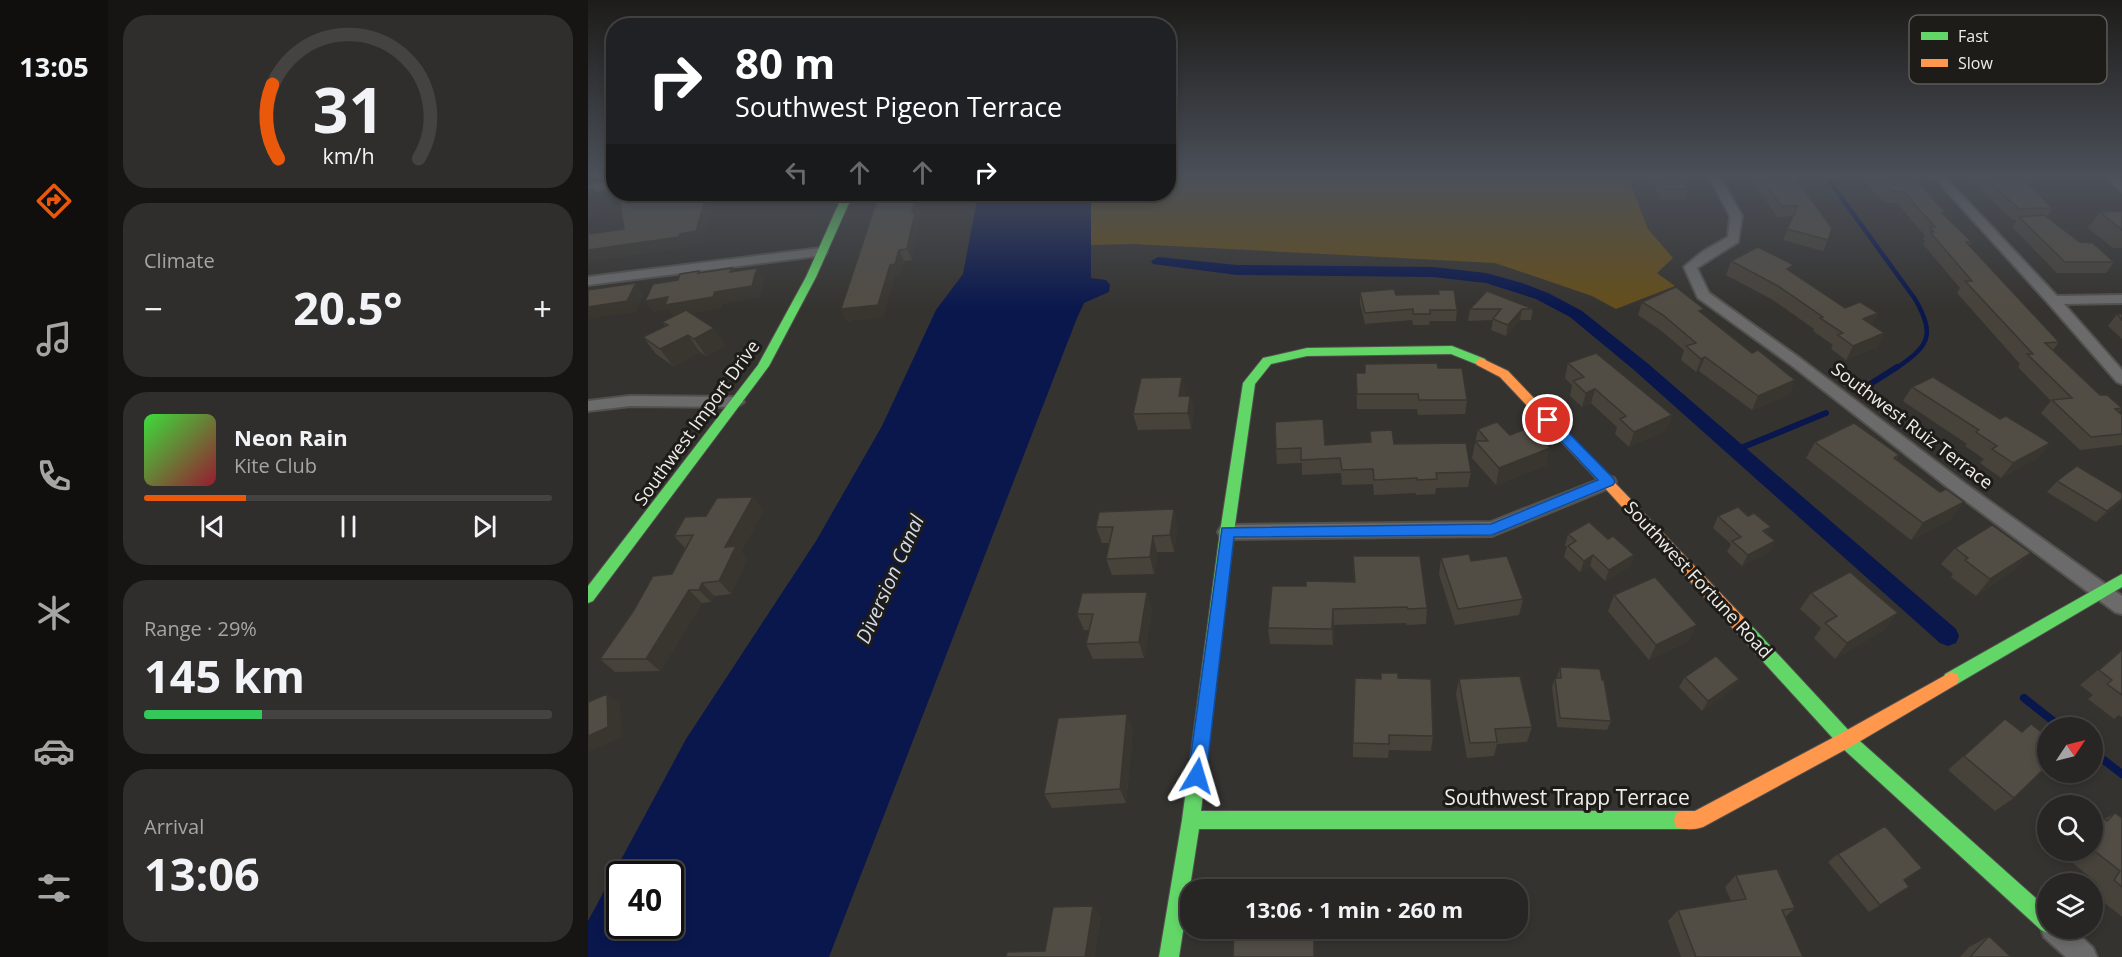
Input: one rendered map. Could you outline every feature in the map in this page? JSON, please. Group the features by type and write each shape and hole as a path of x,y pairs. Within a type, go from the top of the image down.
{"street":[{"name":"Southwest Import Drive","path":"588,597 763,366 811,277 836,220"},
{"name":"Southwest Ruiz Terrace","path":"1736,220 1734,239 1690,267 1703,295 1796,362 1961,489 2122,606"},
{"path":"1978,220 2122,379"},
{"path":"588,281 821,252"},
{"path":"2053,300 2122,299"},
{"name":"Southwest Fortune Road","path":"1227,532 1249,383 1267,361 1307,352 1452,350 1481,362 1504,374 1608,482 1846,740 2037,914"},
{"path":"588,406 630,401 736,402"},
{"path":"1169,957 1191,820 1227,532 1492,529 1608,482"},
{"name":"Southwest Trapp Terrace","path":"1191,820 1696,820 1846,740 2099,591 2122,580"},
{"path":"2065,939 2084,957"}],"shaded area":[{"path":"1090,220 1644,220 1648,229 1673,258 1657,273 1675,286 1616,309 1592,296 1495,263 1134,244 1090,245"}],"water":[{"name":"Diversion Canal","path":"973,220 1091,220 1091,278 1106,280 1110,285 1109,292 1084,303 1077,318 829,957 588,957 588,921 606,888 606,939 684,939 684,861 620,861 686,739 816,541 882,426 936,310 963,274"}],"building":[{"path":"623,220 699,220 696,231 680,234 679,237 588,250 588,234 624,229"},
{"path":"871,220 913,220 907,249 899,250 895,264 890,265 878,305 841,309"},
{"path":"1791,220 1826,220 1832,228 1828,240 1787,229"},
{"path":"1928,220 1949,220 1972,242 1966,242 2059,342 2045,343 2100,395 2107,395 2122,408 2115,409 2122,415 2122,434 2091,437 2052,400 2072,398 2027,354 2033,354 1965,281 1972,281 1930,232 1934,232 1930,227 1935,227"},
{"path":"2022,220 2050,220 2080,242 2093,243 2114,262 2065,262"},
{"path":"2109,220 2122,220 2122,230"},
{"path":"1758,247 1794,265 1787,269 1845,308 1860,302 1878,313 1863,319 1884,333 1853,346 1838,335 1843,333 1820,318 1823,317 1778,286 1731,261"},
{"path":"732,268 730,272 757,268 752,286 715,292 713,297 665,305 668,297 645,301 653,284 678,280 680,274"},
{"path":"636,283 627,301 588,307 588,290"},
{"path":"1676,287 1704,309 1699,311 1752,353 1758,350 1795,380 1758,396 1705,357 1701,359 1686,346 1696,343 1663,315 1642,302"},
{"path":"1394,289 1396,295 1439,294 1438,290 1454,290 1457,310 1430,310 1430,314 1413,314 1413,309 1365,313 1360,292"},
{"path":"1487,291 1533,309 1522,309 1508,325 1493,319 1501,309 1470,309"},
{"path":"686,310 714,328 694,339 688,335 660,349 643,337 668,325 662,322"},
{"path":"1596,353 1672,415 1634,432 1620,419 1626,416 1595,389 1586,393 1573,381 1584,377 1568,363"},
{"path":"1437,363 1438,368 1462,368 1467,400 1419,400 1418,394 1357,394 1356,373 1365,373 1365,364"},
{"path":"1182,377 1179,396 1190,396 1188,413 1133,414 1141,378"},
{"path":"1933,377 2000,419 2006,416 2050,443 2013,463 1992,449 1997,446 1976,432 1979,430 1912,387"},
{"path":"1323,419 1325,445 1371,442 1370,431 1392,430 1394,444 1466,443 1471,472 1436,473 1437,479 1374,480 1373,469 1342,470 1340,458 1301,460 1301,448 1276,449 1275,422"},
{"path":"1497,422 1510,435 1530,427 1550,448 1499,468 1475,441 1488,441 1478,429"},
{"path":"1854,423 1899,455 1894,458 1940,492 1946,489 1964,502 1923,523 1815,442"},
{"path":"2077,466 2122,493 2122,499 2107,511 2057,481"},
{"path":"753,497 725,547 736,546 719,581 702,583 699,590 689,590 646,659 600,659 634,610 653,576 672,574 693,535 674,536 685,517 706,516 717,498"},
{"path":"1738,507 1748,516 1754,513 1771,527 1763,531 1775,541 1748,555 1732,541 1741,537 1718,516"},
{"path":"1174,509 1170,535 1153,536 1150,557 1106,559 1113,527 1096,527 1099,512"},
{"path":"1589,522 1608,539 1613,536 1634,555 1609,570 1593,555 1584,561 1568,546 1576,541 1568,534"},
{"path":"1992,525 2031,553 1990,579 1965,560 1968,558 1955,548"},
{"path":"1469,554 1471,561 1507,556 1523,599 1458,609 1441,558"},
{"path":"1353,556 1420,556 1427,608 1333,609 1332,629 1268,628 1272,586 1306,586 1306,581 1355,582"},
{"path":"1850,572 1898,613 1847,643 1825,623 1837,616 1811,593"},
{"path":"1655,577 1697,625 1656,645 1614,595"},
{"path":"1147,592 1139,642 1086,644 1093,614 1077,614 1082,593"},
{"path":"2122,650 2122,695 2107,684 2112,680 2099,670"},
{"path":"1716,656 1739,679 1708,701 1685,677"},
{"path":"1560,667 1600,669 1611,721 1560,718 1555,678 1561,678"},
{"path":"1381,673 1398,673 1398,678 1431,679 1433,736 1389,735 1389,744 1353,743 1355,678 1381,679"},
{"path":"1520,676 1532,727 1495,729 1497,742 1470,743 1459,679"},
{"path":"607,694 608,727 588,736 588,702"},
{"path":"1127,714 1120,789 1044,794 1058,718"},
{"path":"2005,719 2022,732 2031,724 2037,729 2037,776 2014,798 1964,756"},
{"path":"2115,813 2122,818 2122,887 2114,880 2120,871 2103,858 2103,818 2107,821"},
{"path":"1885,826 1922,868 1904,880 1909,887 1880,905 1838,854"},
{"path":"1777,869 1795,908 1782,910 1803,957 1696,957 1678,910 1746,899 1736,875"},
{"path":"1093,906 1085,957 1006,957 1007,952 1045,951 1053,907"},
{"path":"1989,936 2011,957 1970,957"},
{"path":"1234,939 1314,939 1314,957 1233,957"}],"waterway":[{"path":"1857,220 1915,299 1926,322 1926,339 1922,346 1895,369"},
{"path":"1158,261 1237,270 1433,272 1486,278 1517,286 1542,296 1576,314 1640,366 1948,636"},
{"path":"1864,388 1897,367"},
{"path":"1736,450 1826,413"},
{"path":"2024,698 2048,717"},
{"path":"2103,759 2122,774"}],"traffic: fast":[{"path":"588,597 763,366 811,277 837,220"},
{"path":"1169,957 1191,820 1227,532 1249,383 1267,361 1307,352 1452,350 1481,362"},
{"path":"1951,679 2122,580"},
{"path":"1743,628 1846,740 2037,913"},
{"path":"1191,820 1683,820"}],"traffic: slow":[{"path":"1481,362 1504,374 1743,628"},
{"path":"1683,820 1696,820 1846,740 1951,679"}],"route":[{"path":"1197,776 1227,532 1492,529 1608,482 1548,420"}]}
